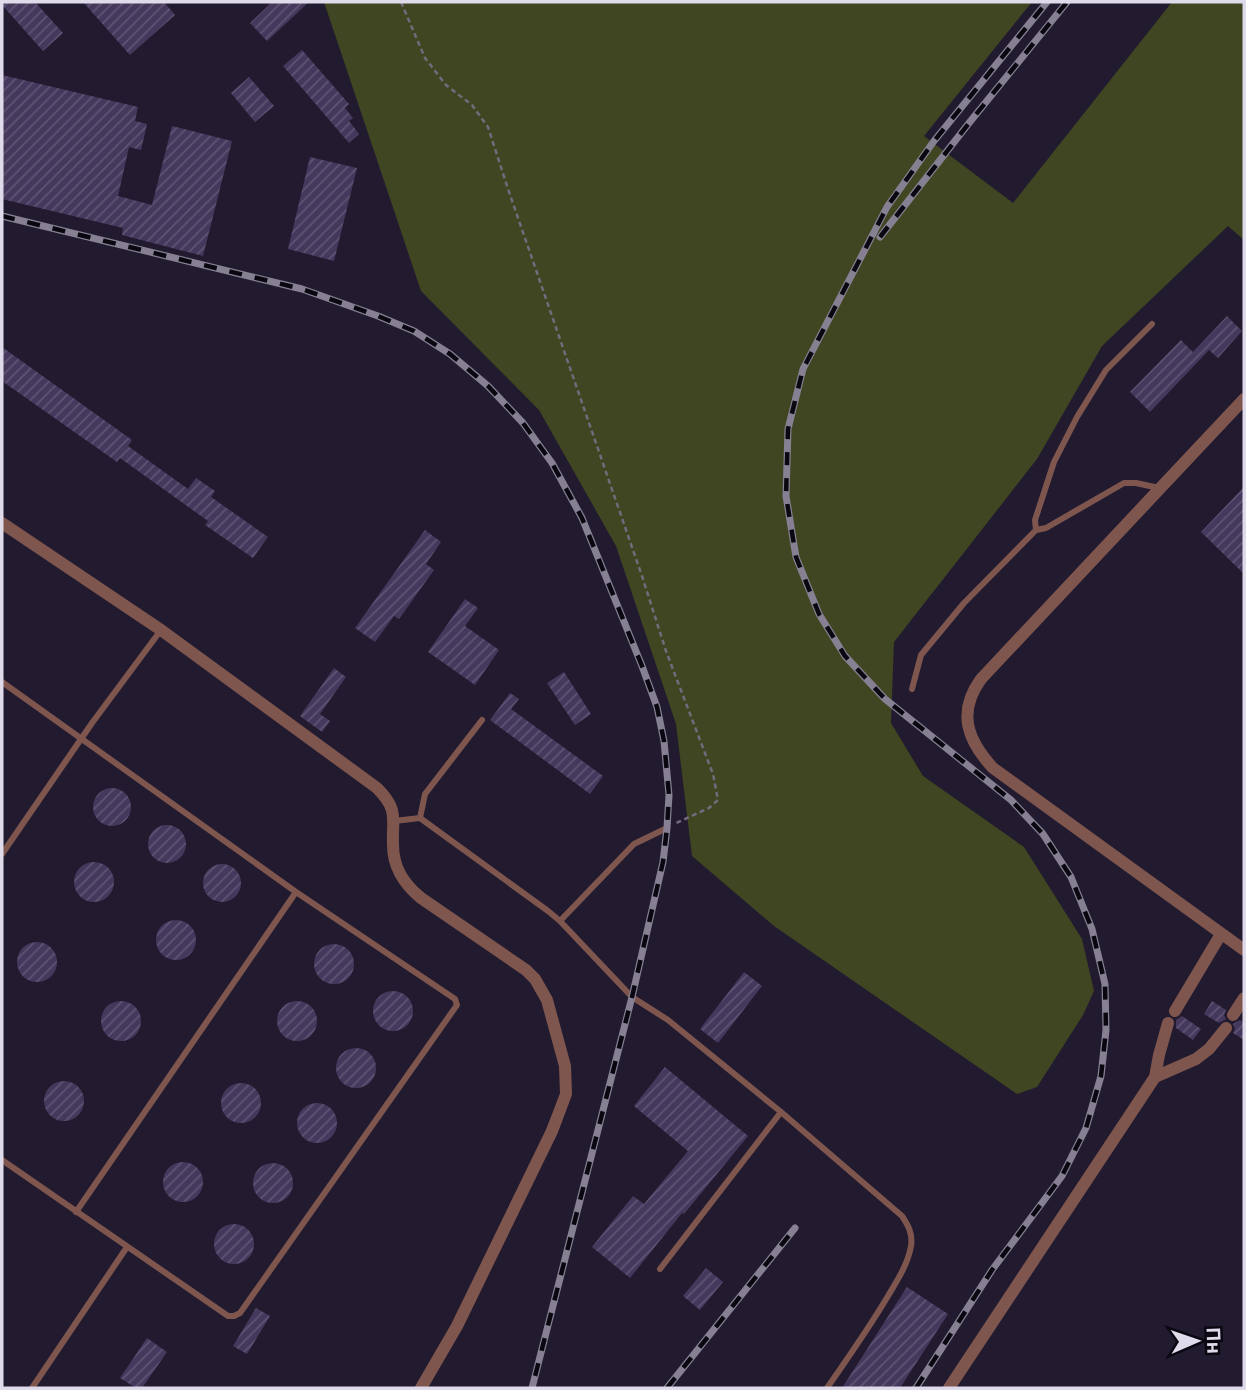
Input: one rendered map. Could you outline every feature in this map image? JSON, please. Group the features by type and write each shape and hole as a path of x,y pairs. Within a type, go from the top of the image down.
{"street":[{"path":"1244,399 981,680 973,691 968,711 970,733 978,752 993,768 1244,950"},
{"path":"2,523 161,630 377,788 392,808 393,855 402,880 411,890 526,970 543,990 565,1066 566,1094 552,1131 457,1326 421,1388"},
{"path":"1175,1011 1221,934"},
{"path":"1233,1016 1244,998"},
{"path":"949,1388 1155,1077 1158,1055 1168,1023"},
{"path":"1155,1077 1196,1059 1209,1049 1226,1028"}],"lane":[{"path":"1037,530 1035,520 1054,462 1077,417 1105,370 1152,324"},
{"path":"912,689 922,655 964,603 1037,530 1046,528 1124,483 1161,488"},
{"path":"2,854 81,739 161,630"},
{"path":"2,682 296,891 455,999 457,1005 240,1313 234,1316 228,1316 2,1160"},
{"path":"420,818 425,794 482,720"},
{"path":"394,821 420,818 561,921 632,997 668,1020 902,1216 911,1236 907,1261 871,1324 827,1388"},
{"path":"561,921 635,844 667,828"},
{"path":"76,1212 296,891"},
{"path":"660,1269 781,1112"},
{"path":"32,1388 127,1247"}],"path":[{"path":"401,2 425,58 446,85 471,105 488,127 666,651 713,774 718,800 709,808 667,828"}],"green space":[{"path":"324,2 1032,2 924,136 1013,203 1172,2 1244,2 1244,240 1228,226 1102,346 1037,459 894,642 891,723 923,776 1024,847 1082,939 1094,991 1083,1015 1037,1087 1017,1094 774,926 692,856 676,724 616,546 539,410 421,291"}],"building":[{"path":"2,2 35,2 63,33 43,51"},
{"path":"83,2 164,2 175,15 130,55"},
{"path":"272,2 309,2 267,41 250,23"},
{"path":"302,50 349,104 345,108 353,118 349,121 359,134 349,143 283,66"},
{"path":"2,75 138,107 135,121 147,124 141,150 129,147 118,196 152,205 172,126 232,141 203,256 122,235 123,228 2,199"},
{"path":"249,77 274,106 255,122 231,93"},
{"path":"310,157 357,168 334,261 288,249"},
{"path":"1227,316 1242,331 1218,358 1209,350 1150,412 1130,392 1181,340 1193,352"},
{"path":"2,347 132,440 128,446 188,489 196,478 215,491 211,497 268,537 253,558 205,525 208,521 120,458 117,462 2,381"},
{"path":"1244,487 1244,574 1201,532"},
{"path":"425,530 441,542 426,564 434,570 399,619 394,616 375,642 355,628"},
{"path":"465,599 478,608 465,626 499,650 475,685 428,652"},
{"path":"334,668 346,677 320,714 330,721 322,732 300,716"},
{"path":"564,672 591,714 575,725 547,683"},
{"path":"510,693 519,699 511,709 603,776 590,794 490,720"},
{"path":"112,788 126,793 131,807 126,821 112,826 98,821 93,807 98,793"},
{"path":"167,825 181,830 186,844 181,858 167,863 153,858 148,844 153,830"},
{"path":"94,862 108,868 114,882 108,896 94,902 80,896 74,882 80,868"},
{"path":"222,864 236,869 241,883 236,897 222,902 208,897 203,883 208,869"},
{"path":"176,920 190,926 196,940 190,954 176,960 162,954 156,940 162,926"},
{"path":"37,942 51,948 57,962 51,976 37,982 23,976 17,962 23,948"},
{"path":"334,944 348,950 354,964 348,978 334,984 320,978 314,964 320,950"},
{"path":"744,972 762,986 718,1043 700,1029"},
{"path":"393,991 407,997 413,1011 407,1025 393,1031 379,1025 373,1011 379,997"},
{"path":"121,1001 135,1007 141,1021 135,1035 121,1041 107,1035 101,1021 107,1007"},
{"path":"297,1001 311,1007 317,1021 311,1035 297,1041 283,1035 277,1021 283,1007"},
{"path":"1212,1001 1226,1010 1226,1019 1219,1023 1204,1014"},
{"path":"1182,1016 1201,1029 1193,1040 1176,1028 1176,1020"},
{"path":"1240,1020 1244,1023 1244,1040 1233,1033 1233,1024"},
{"path":"356,1048 370,1054 376,1068 370,1082 356,1088 342,1082 336,1068 342,1054"},
{"path":"665,1067 748,1136 630,1278 592,1247 633,1196 644,1204 688,1151 634,1106"},
{"path":"64,1081 78,1087 84,1101 78,1115 64,1121 50,1115 44,1101 50,1087"},
{"path":"241,1083 255,1089 261,1103 255,1117 241,1123 227,1117 221,1103 227,1089"},
{"path":"317,1103 331,1109 337,1123 331,1137 317,1143 303,1137 297,1123 303,1109"},
{"path":"183,1162 197,1168 203,1182 197,1196 183,1202 169,1196 163,1182 169,1168"},
{"path":"273,1163 287,1169 293,1183 287,1197 273,1203 259,1197 253,1183 259,1169"},
{"path":"234,1224 248,1230 254,1244 248,1258 234,1264 220,1258 214,1244 220,1230"},
{"path":"706,1268 723,1282 700,1310 683,1296"},
{"path":"907,1287 948,1314 900,1388 842,1388"},
{"path":"256,1308 270,1316 247,1354 233,1346"},
{"path":"147,1338 167,1352 142,1388 136,1388 120,1378"}],"railway":[{"path":"916,1388 992,1270 1062,1176 1086,1128 1101,1076 1106,1030 1105,984 1092,929 1071,877 1043,834 1011,800 885,699 845,656 819,614 796,557 786,496 788,429 803,369 887,207 934,141 1047,2"},
{"path":"880,237 1067,2"},
{"path":"2,216 302,289 414,331 450,354 488,386 523,423 552,463 582,518 657,707 664,741 669,795 663,862 632,997 532,1388"},
{"path":"667,1388 795,1228"}]}
